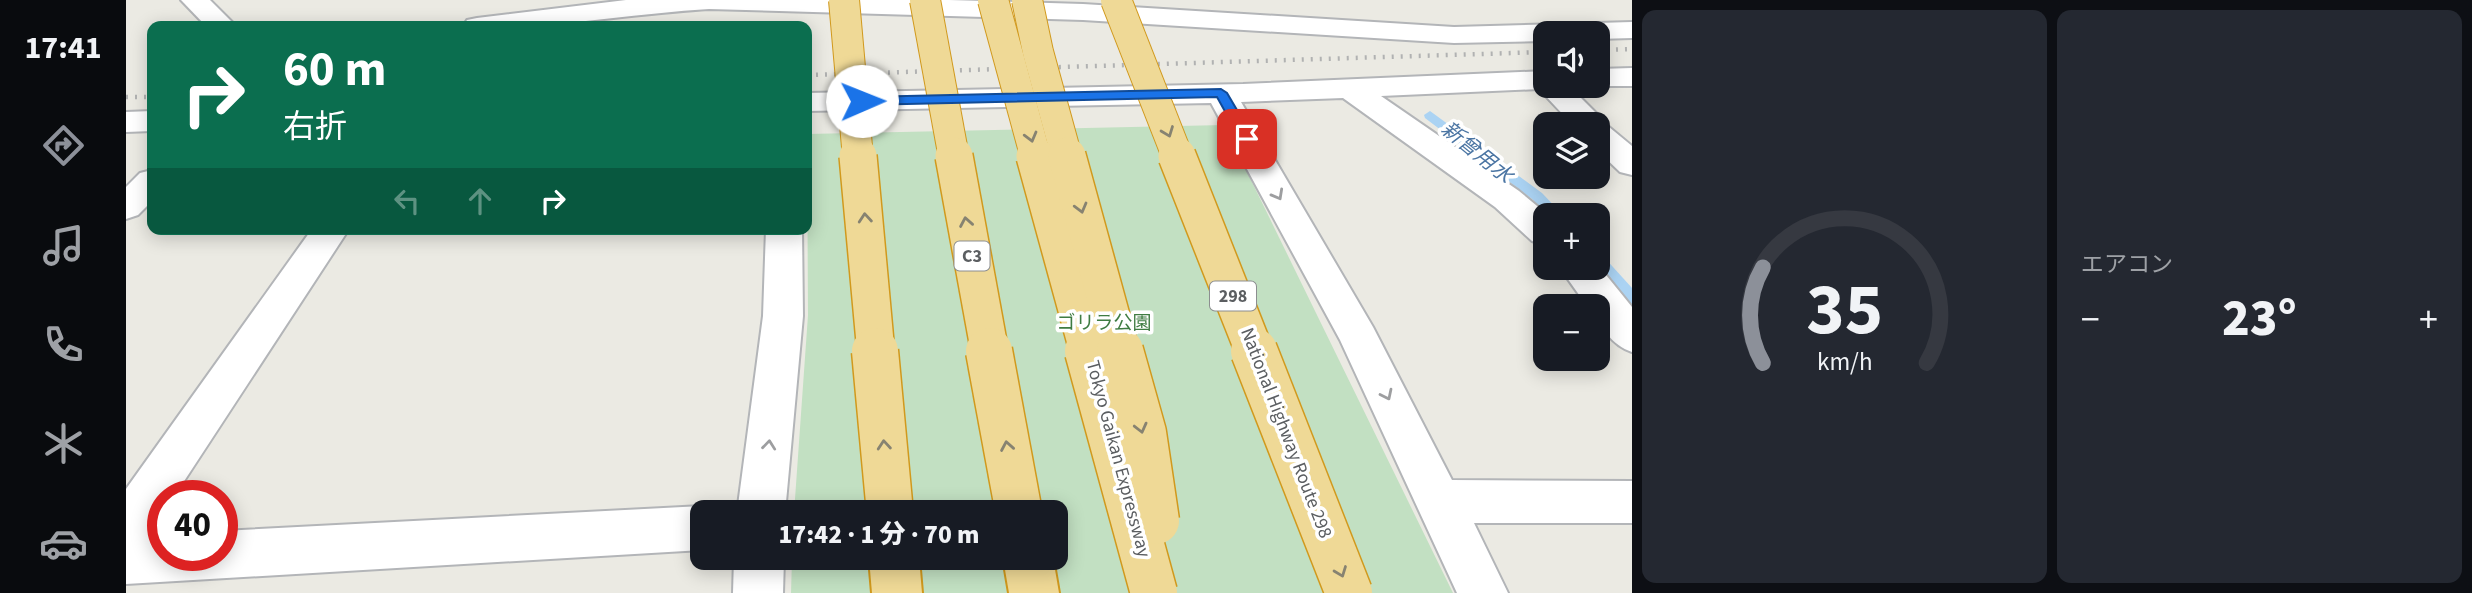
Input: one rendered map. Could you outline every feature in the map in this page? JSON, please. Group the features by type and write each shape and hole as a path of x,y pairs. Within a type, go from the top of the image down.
{"highway":[{"path":"844,0 889,500"},
{"name":"C3","path":"925,0 1017,500"},
{"name":"Tokyo Gaikan Expressway","path":"993,0 1154,593"},
{"path":"1027,0 1038,52 1143,433 1166,593"},
{"name":"National Highway Route 298","path":"1116,0 1349,593"},
{"path":"895,570 897,593"},
{"path":"1030,570 1034,593"}],"street":[{"path":"194,0 217,21"},
{"path":"518,21 659,4 709,1 1083,12 1454,35 1632,30"},
{"path":"1610,78 1632,77"},
{"path":"812,102 1221,93 1533,80"},
{"path":"1348,87 1507,199 1533,222"},
{"path":"1221,93 1359,338 1483,593"},
{"path":"1564,98 1577,112"},
{"path":"126,122 147,121"},
{"path":"1610,145 1632,164"},
{"path":"126,207 147,186"},
{"path":"126,528 327,235"},
{"path":"762,500 782,316 784,235"},
{"path":"1588,280 1632,336"},
{"path":"1438,501 1632,502"},
{"path":"126,561 690,529"},
{"path":"758,593 759,570"}],"green space":[{"name":"ゴリラ公園","path":"1224,125 1453,593 791,593 792,570 1068,570 1068,500 795,500 808,315 808,235 812,235 812,134"}],"waterway":[{"name":"新曾用水","path":"1430,115 1544,203"},
{"name":"新曾用水","path":"1610,273 1632,298"}],"railway":[{"path":"1610,50 1632,49"},
{"path":"812,75 1533,52"},
{"path":"126,97 147,97"}],"route":[{"path":"862,101 1221,93 1247,139"}]}
